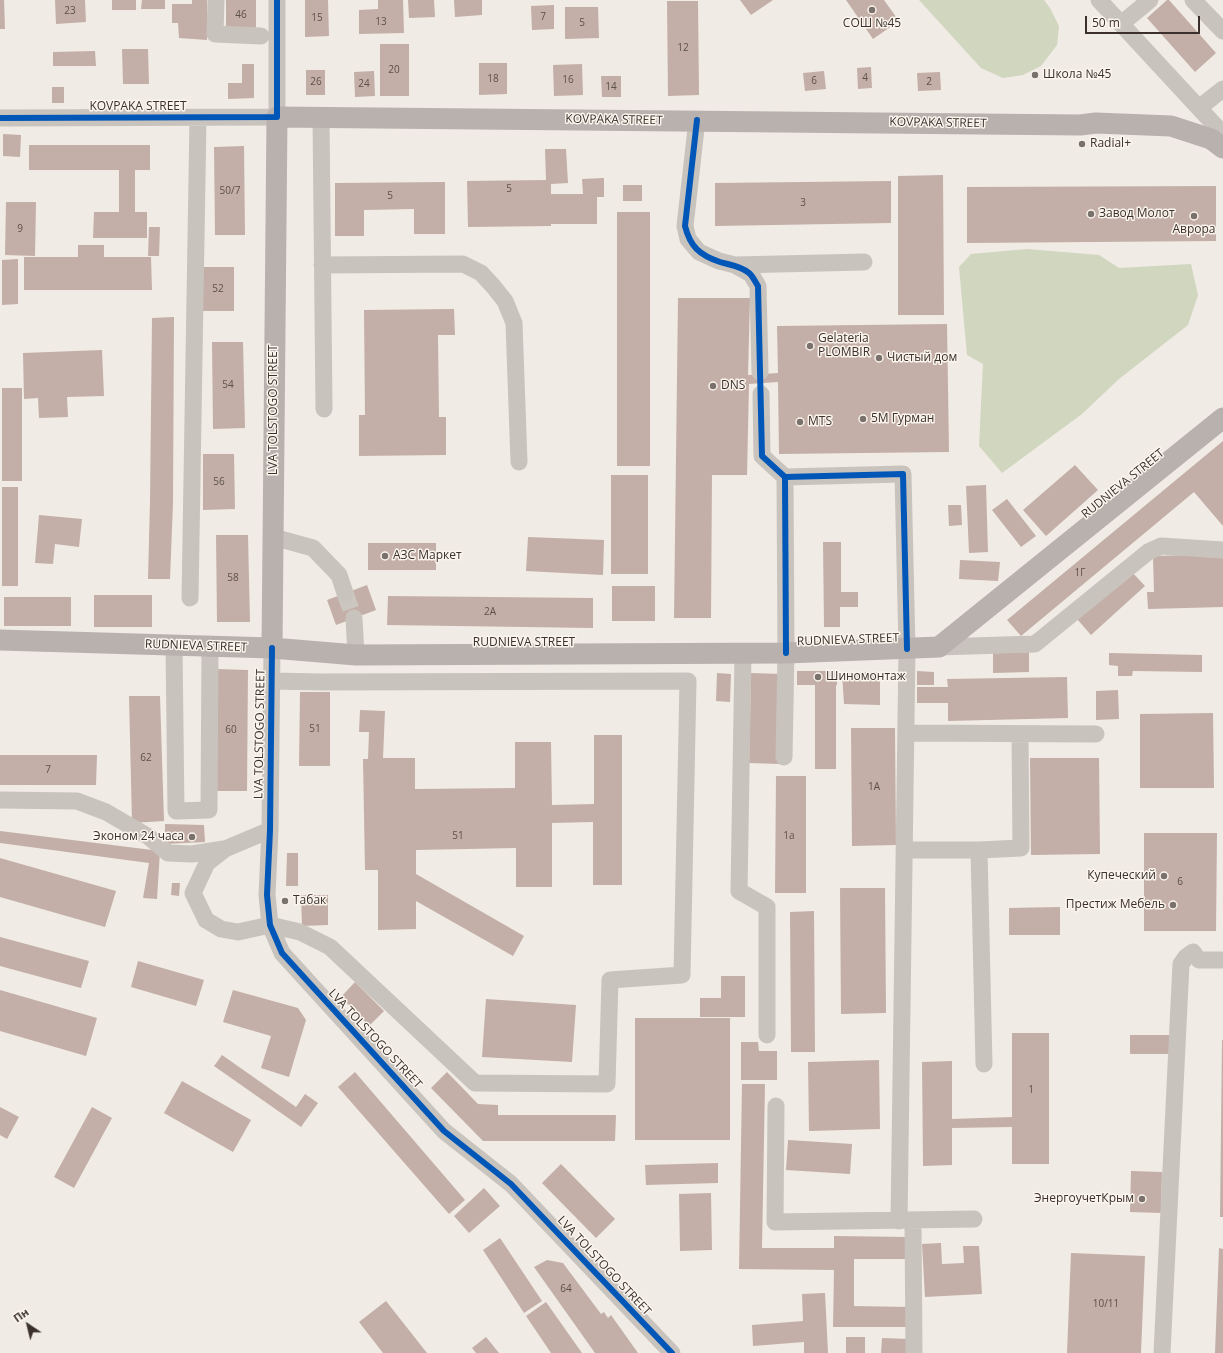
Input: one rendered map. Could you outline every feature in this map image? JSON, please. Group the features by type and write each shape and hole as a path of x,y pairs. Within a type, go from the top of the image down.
{"main road":[{"name":"KOVPAKA STREET","path":"277,117 1080,125 1096,123 1171,126 1211,140 1223,148"},
{"name":"LVA TOLSTOGO STREET","path":"272,648 277,117"},
{"name":"RUDNIEVA STREET","path":"0,640 272,648 356,655 786,653 907,649 939,646 1223,418"}],"street":[{"path":"216,0 215,34 261,36"},
{"name":"LVA TOLSTOGO STREET","path":"277,0 277,117"},
{"path":"1099,0 1223,134"},
{"path":"1121,24 1150,0"},
{"path":"1193,0 1223,31"},
{"path":"1199,108 1223,89"},
{"name":"KOVPAKA STREET","path":"0,118 277,117"},
{"path":"321,117 324,409"},
{"path":"190,598 198,118"},
{"path":"696,120 685,226 688,239 699,252 719,261 735,265 751,274 758,286 760,372"},
{"path":"735,265 864,262"},
{"path":"322,264 463,264 482,273 505,301 514,323 519,462"},
{"path":"761,394 762,456 786,477 903,474 907,649 904,850 906,1221 914,1353"},
{"path":"784,758 786,653 786,477"},
{"path":"273,537 313,548 339,575 345,593"},
{"path":"939,646 1035,644 1148,552 1161,546 1223,550"},
{"path":"354,618 356,655"},
{"path":"174,646 176,811 208,810 210,647"},
{"name":"LVA TOLSTOGO STREET","path":"272,648 270,830 267,895 270,925 282,953 444,1131 511,1184 672,1353"},
{"path":"743,653 740,891 767,907 768,1035"},
{"path":"224,849 207,863 193,892 206,920 221,929 238,932 270,925 300,932 330,947 475,1083 607,1084 610,980 682,975 688,681 272,681"},
{"path":"906,733 1096,734"},
{"path":"904,850 979,850 1020,848 1020,734"},
{"path":"0,800 77,801 106,812 149,837 168,853 192,854 224,849 270,830"},
{"path":"979,850 984,1064"},
{"path":"1162,1353 1181,964 1192,952 1200,960 1223,960"},
{"path":"776,1106 776,1222 974,1219"}],"green space":[{"path":"919,0 1044,0 1059,26 1057,45 1041,66 1023,75 1003,78 981,68"},
{"path":"1027,249 1099,255 1119,268 1191,264 1198,295 1188,325 1119,379 1082,414 1002,473 979,446 983,364 967,355 959,267 971,254"}],"building":[{"path":"0,0 4,0 5,29 0,29"},
{"path":"55,0 85,0 86,22 56,24"},
{"path":"112,0 136,0 136,10 112,10"},
{"path":"142,0 165,0 165,9 141,9"},
{"path":"192,0 207,0 207,40 179,38 178,23 172,23 172,4 192,4"},
{"path":"226,0 256,0 256,30 226,29"},
{"path":"305,0 328,0 329,36 305,37"},
{"path":"378,0 403,0 404,33 359,34 359,10 378,9"},
{"path":"408,0 434,0 435,17 409,18"},
{"path":"454,0 482,0 482,15 455,17"},
{"path":"740,0 773,0 751,15"},
{"name":"СОШ №45","path":"846,0 884,0 899,21 873,39"},
{"path":"1167,0 1169,0 1216,53 1195,72 1147,18"},
{"path":"667,1 698,1 699,95 668,96"},
{"path":"554,5 554,29 532,30 531,6"},
{"path":"565,7 598,7 599,38 565,39"},
{"path":"380,44 409,44 409,96 380,96"},
{"path":"122,49 148,49 149,84 123,84"},
{"path":"95,51 96,66 53,66 53,52"},
{"path":"479,63 507,63 507,94 479,95"},
{"path":"242,64 254,64 254,98 228,99 228,83 242,83"},
{"path":"582,64 583,95 554,96 553,65"},
{"path":"871,67 872,88 858,89 857,68"},
{"path":"306,70 325,70 325,95 306,95"},
{"path":"374,71 375,96 355,97 354,72"},
{"path":"824,71 826,89 805,91 803,73"},
{"path":"940,72 941,90 918,91 917,73"},
{"path":"601,76 621,76 621,97 602,97"},
{"path":"52,87 64,87 64,103 52,103"},
{"path":"3,134 21,135 20,157 3,156"},
{"path":"29,145 150,145 150,170 135,170 135,212 147,212 147,238 93,238 94,212 119,212 119,170 29,170"},
{"path":"244,146 245,235 215,235 214,147"},
{"path":"545,149 566,149 568,183 551,184 551,194 583,194 582,179 604,178 604,197 597,197 597,224 468,227 467,181 546,180"},
{"path":"943,175 944,315 898,315 898,176"},
{"path":"891,181 891,223 715,226 715,183"},
{"path":"445,182 445,234 414,234 414,209 364,210 364,236 335,236 335,183"},
{"path":"623,185 642,185 642,201 623,201"},
{"path":"1216,186 1216,241 967,243 967,187"},
{"path":"6,202 36,202 35,256 5,255"},
{"path":"617,212 650,212 650,466 617,466"},
{"path":"149,227 160,227 159,256 148,256"},
{"path":"78,245 104,245 104,257 151,257 152,290 24,290 24,257 78,257"},
{"path":"18,259 18,304 2,305 2,260"},
{"path":"202,267 234,267 234,311 203,311"},
{"path":"678,298 750,298 748,375 778,373 777,326 947,324 949,452 779,454 778,382 749,384 747,475 712,475 711,618 674,618"},
{"path":"454,309 455,335 438,335 439,417 446,417 446,455 359,456 359,415 365,415 364,310"},
{"path":"174,317 173,503 170,579 148,579 152,318"},
{"path":"212,342 243,342 245,428 213,429"},
{"path":"102,350 104,396 67,397 68,417 39,418 38,398 24,399 23,353"},
{"path":"2,388 22,388 22,481 2,481"},
{"path":"1223,441 1223,526 1194,492 1021,636 1007,620"},
{"path":"203,454 234,454 235,509 203,510"},
{"path":"1075,465 1098,490 1046,536 1023,510"},
{"path":"611,475 648,475 648,574 611,574"},
{"path":"986,485 988,552 969,553 966,486"},
{"path":"2,487 18,487 18,586 2,586"},
{"path":"1007,499 1036,536 1021,547 992,510"},
{"path":"948,505 961,505 962,525 949,526"},
{"path":"39,515 82,519 79,547 55,544 53,564 35,563"},
{"path":"216,535 248,535 250,622 217,622"},
{"path":"528,537 604,540 603,575 526,571"},
{"path":"823,542 841,542 841,592 858,592 858,607 840,607 840,627 824,627"},
{"path":"368,543 436,543 436,570 368,570"},
{"path":"1223,554 1223,607 1148,609 1147,592 1154,592 1153,556"},
{"path":"960,560 1000,562 998,581 959,579"},
{"path":"1130,570 1145,586 1091,635 1077,619"},
{"path":"367,585 376,610 336,625 327,600"},
{"path":"612,586 655,586 655,621 612,621"},
{"path":"94,595 152,595 152,627 94,627"},
{"path":"388,596 593,598 593,628 387,625"},
{"path":"4,597 71,597 71,626 4,626"},
{"path":"993,652 1029,652 1029,672 993,673"},
{"path":"1109,653 1202,655 1202,672 1133,671 1132,676 1118,676 1118,666 1109,665"},
{"path":"216,669 248,670 247,791 215,791"},
{"path":"797,671 837,671 836,769 815,769 815,685 797,685"},
{"path":"917,671 934,672 934,685 917,685"},
{"path":"880,672 880,705 844,704 842,673"},
{"path":"717,673 731,674 730,702 716,701"},
{"path":"751,673 782,674 780,764 749,763"},
{"path":"1067,677 1068,718 948,721 948,703 917,703 917,687 948,687 947,679"},
{"path":"1118,690 1119,719 1096,720 1096,691"},
{"path":"300,692 330,692 330,766 299,766"},
{"path":"129,696 160,696 164,821 132,823"},
{"path":"360,710 385,711 383,758 415,758 415,789 515,788 515,742 551,742 552,805 594,804 594,735 622,735 622,885 593,885 593,822 552,823 552,887 516,887 516,848 416,850 416,874 524,936 513,956 416,901 416,929 378,930 378,870 365,870 363,759 368,759 369,732 359,732"},
{"path":"1213,713 1214,788 1140,788 1140,714"},
{"path":"851,728 895,728 896,845 852,846"},
{"path":"0,755 97,755 96,785 0,785"},
{"path":"1030,758 1099,758 1100,854 1031,855"},
{"path":"776,776 806,776 806,893 775,893"},
{"path":"165,824 204,825 205,842 165,844"},
{"path":"0,831 160,851 157,899 143,898 149,863 0,843"},
{"path":"1144,833 1217,833 1216,931 1144,931"},
{"path":"287,853 298,853 298,886 286,886"},
{"path":"0,858 116,891 105,927 0,897"},
{"path":"172,883 180,883 179,896 171,895"},
{"path":"840,888 885,888 886,1013 841,1014"},
{"path":"301,895 328,895 328,925 302,926"},
{"path":"1060,907 1060,935 1009,935 1009,908"},
{"path":"814,911 815,1052 791,1052 790,912"},
{"path":"0,937 89,961 81,988 0,966"},
{"path":"138,961 204,980 196,1006 131,987"},
{"path":"721,976 745,976 745,1017 700,1017 700,998 721,998"},
{"path":"355,982 384,1011 369,1026 341,997"},
{"path":"0,990 97,1018 86,1056 0,1031"},
{"path":"233,990 298,1008 306,1020 289,1077 261,1068 271,1036 223,1022"},
{"path":"486,999 576,1005 572,1062 482,1057"},
{"path":"635,1018 730,1018 730,1140 635,1140"},
{"path":"1012,1033 1049,1033 1049,1164 1012,1164 1012,1127 952,1128 952,1165 923,1166 922,1062 952,1061 952,1119 1012,1117"},
{"path":"1130,1035 1172,1035 1172,1054 1130,1054"},
{"path":"1222,1040 1223,1217 1220,1217"},
{"path":"741,1042 758,1042 759,1051 777,1051 777,1080 741,1080"},
{"path":"222,1055 296,1107 305,1094 318,1103 301,1127 214,1066"},
{"path":"879,1060 880,1129 809,1131 808,1062"},
{"path":"355,1072 465,1200 449,1214 338,1087"},
{"path":"447,1072 478,1104 498,1105 498,1115 616,1115 615,1141 483,1141 431,1088"},
{"path":"182,1081 251,1120 233,1152 164,1113"},
{"path":"742,1084 765,1084 762,1248 834,1248 834,1236 908,1237 908,1259 854,1259 854,1306 911,1307 911,1327 833,1327 834,1270 739,1269"},
{"path":"0,1107 19,1117 7,1139 0,1135"},
{"path":"92,1107 112,1118 74,1188 54,1177"},
{"path":"788,1140 852,1144 850,1174 786,1170"},
{"path":"718,1163 718,1183 646,1185 645,1165"},
{"path":"561,1164 615,1219 596,1238 542,1183"},
{"path":"1131,1171 1162,1172 1161,1213 1130,1212"},
{"path":"484,1188 500,1206 469,1233 454,1216"},
{"path":"711,1193 712,1250 680,1251 679,1194"},
{"path":"500,1238 542,1301 524,1313 483,1250"},
{"path":"941,1243 942,1264 964,1263 963,1246 979,1246 982,1294 925,1297 922,1244"},
{"path":"1219,1248 1223,1249 1223,1353 1215,1353"},
{"path":"1071,1253 1145,1256 1141,1353 1067,1353"},
{"path":"547,1260 563,1263 601,1314 604,1312 608,1318 611,1315 638,1353 595,1353 534,1267"},
{"path":"825,1293 828,1353 804,1353 804,1342 753,1346 752,1325 803,1321 802,1294"},
{"path":"386,1301 427,1353 383,1353 359,1322"},
{"path":"546,1302 582,1353 551,1353 526,1316"},
{"path":"486,1337 499,1353 476,1353 472,1348"},
{"path":"846,1337 865,1337 865,1353 846,1353"},
{"path":"882,1338 910,1339 909,1353 881,1353"}],"tunnel":[{"path":"345,593 354,618"}],"cycle path":[{"path":"0,118 277,117 277,0"},
{"path":"697,120 685,226 687,233 696,249 706,256 720,262 739,267 746,271 752,276 758,286 762,456 785,477"},
{"path":"786,653 785,477 903,474 907,649"},
{"path":"272,648 270,830 267,895 270,925 282,953 444,1131 511,1184 672,1353"}],"place":[{"name":"СОШ №45","path":"872,10"},
{"name":"Школа №45","path":"1035,75"},
{"name":"Radial+","path":"1082,144"},
{"name":"Завод Молот","path":"1091,214"},
{"name":"Аврора","path":"1194,216"},
{"name":"Gelateria PLOMBIR","path":"810,346"},
{"name":"Чистый дом","path":"879,358"},
{"name":"DNS","path":"713,386"},
{"name":"5М Гурман","path":"863,419"},
{"name":"MTS","path":"800,422"},
{"name":"АЗС Маркет","path":"385,556"},
{"name":"Шиномонтаж","path":"818,677"},
{"name":"Эконом 24 часа","path":"192,837"},
{"name":"Купеческий","path":"1164,876"},
{"name":"Табак","path":"285,901"},
{"name":"Престиж Мебель","path":"1173,905"},
{"name":"ЭнергоучетКрым","path":"1142,1199"}]}
